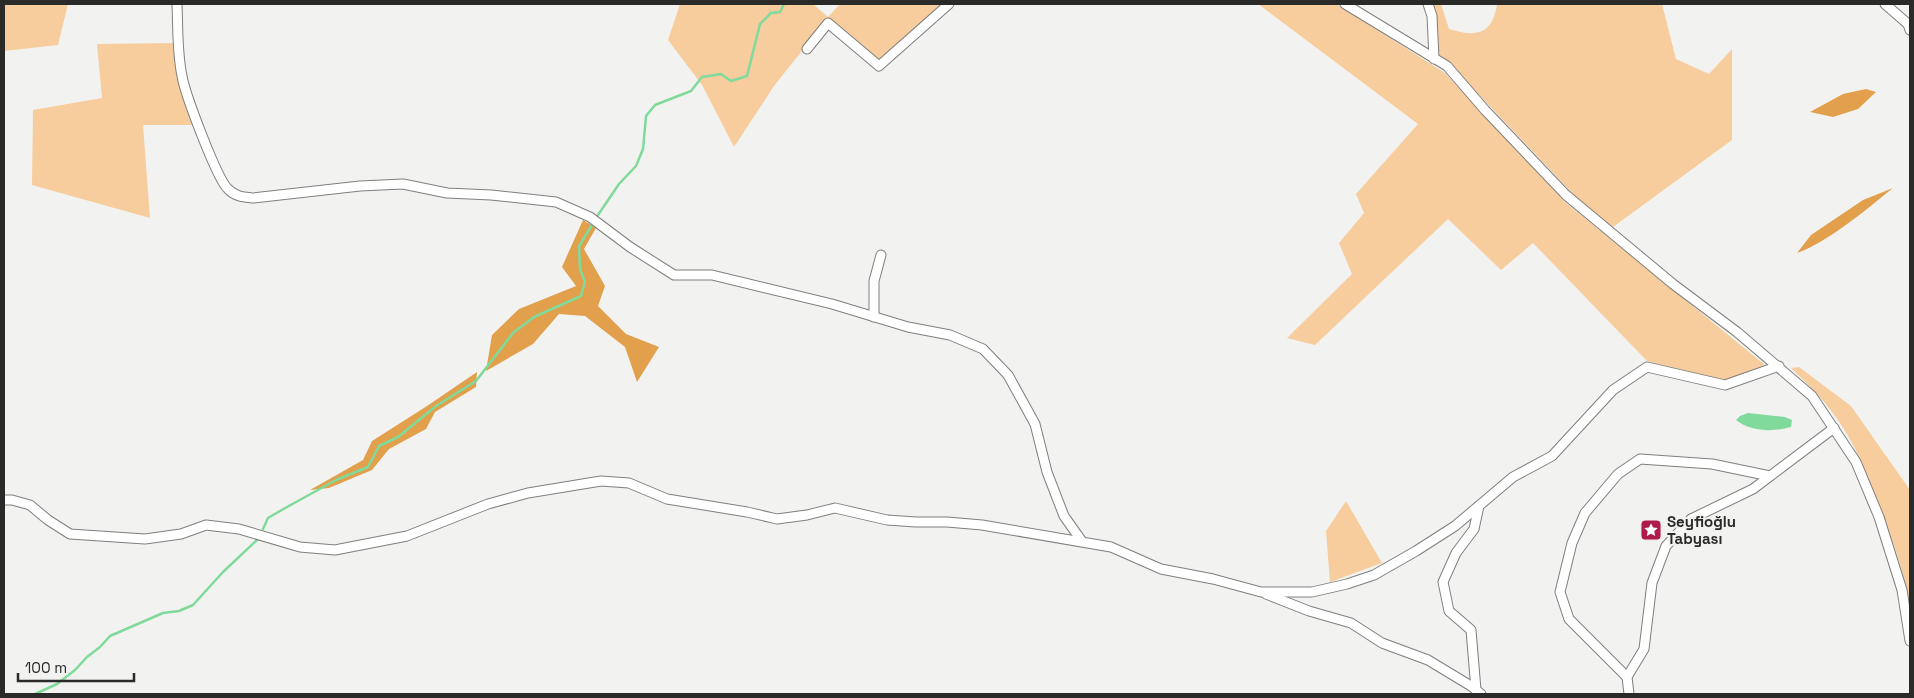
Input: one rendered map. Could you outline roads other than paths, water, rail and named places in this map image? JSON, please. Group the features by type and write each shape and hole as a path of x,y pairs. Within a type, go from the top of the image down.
{"street":[{"path":"176,4 178,53 182,78 218,173 227,188 239,197 253,198 360,186 403,184 447,193 491,195 556,202 590,217 630,247 674,275 712,275 787,293 908,327 950,335 983,349 1008,375 1035,424 1047,472 1064,516 1081,540"},
{"path":"807,49 828,23 879,66 949,4"},
{"path":"1428,4 1432,16 1434,59"},
{"path":"1885,4 1908,24 1910,30"},
{"path":"1349,5 1447,66 1485,110 1566,195 1673,284 1737,332 1812,396 1856,462 1879,517 1902,590 1910,641"},
{"path":"874,317 874,281 881,255"},
{"path":"1261,592 1312,592 1347,584 1374,575 1416,551 1455,526 1513,477 1552,456 1613,390 1647,367 1725,385 1778,366"},
{"path":"1629,694 1627,677 1644,649 1649,621 1652,583 1666,546 1691,519 1753,489 1834,428"},
{"path":"1627,677 1569,619 1560,592 1572,543 1585,513 1618,474 1640,460 1712,464 1770,476"},
{"path":"4,500 12,500 30,506 70,534 145,539 181,534 206,525 239,529 300,547 335,550 407,536 488,504 528,493 601,481 629,483 667,499 747,512 777,519 807,515 835,508 887,520 982,525 1059,539 1081,540 1111,547 1161,569 1222,581 1261,592 1308,611 1351,623 1382,643 1428,660 1478,692"},
{"path":"1478,692 1471,630 1449,611 1443,582 1456,553 1474,529 1479,506"}],"waterway":[{"path":"598,215 619,184 636,166 643,149 646,116 655,105 691,91 702,77 721,74 731,81 747,76 760,24 771,13 780,12 784,4"},
{"path":"263,529 268,518 336,480 368,467 379,446 398,437 436,406 476,381 513,333 534,317 581,296 585,282 580,269 579,246 592,225"},
{"path":"35,694 57,684 75,670 110,636 163,613 179,611 193,605 223,572 258,539"}],"place":[{"name":"Seyfioğlu Tabyası","path":"1651,530"}]}
